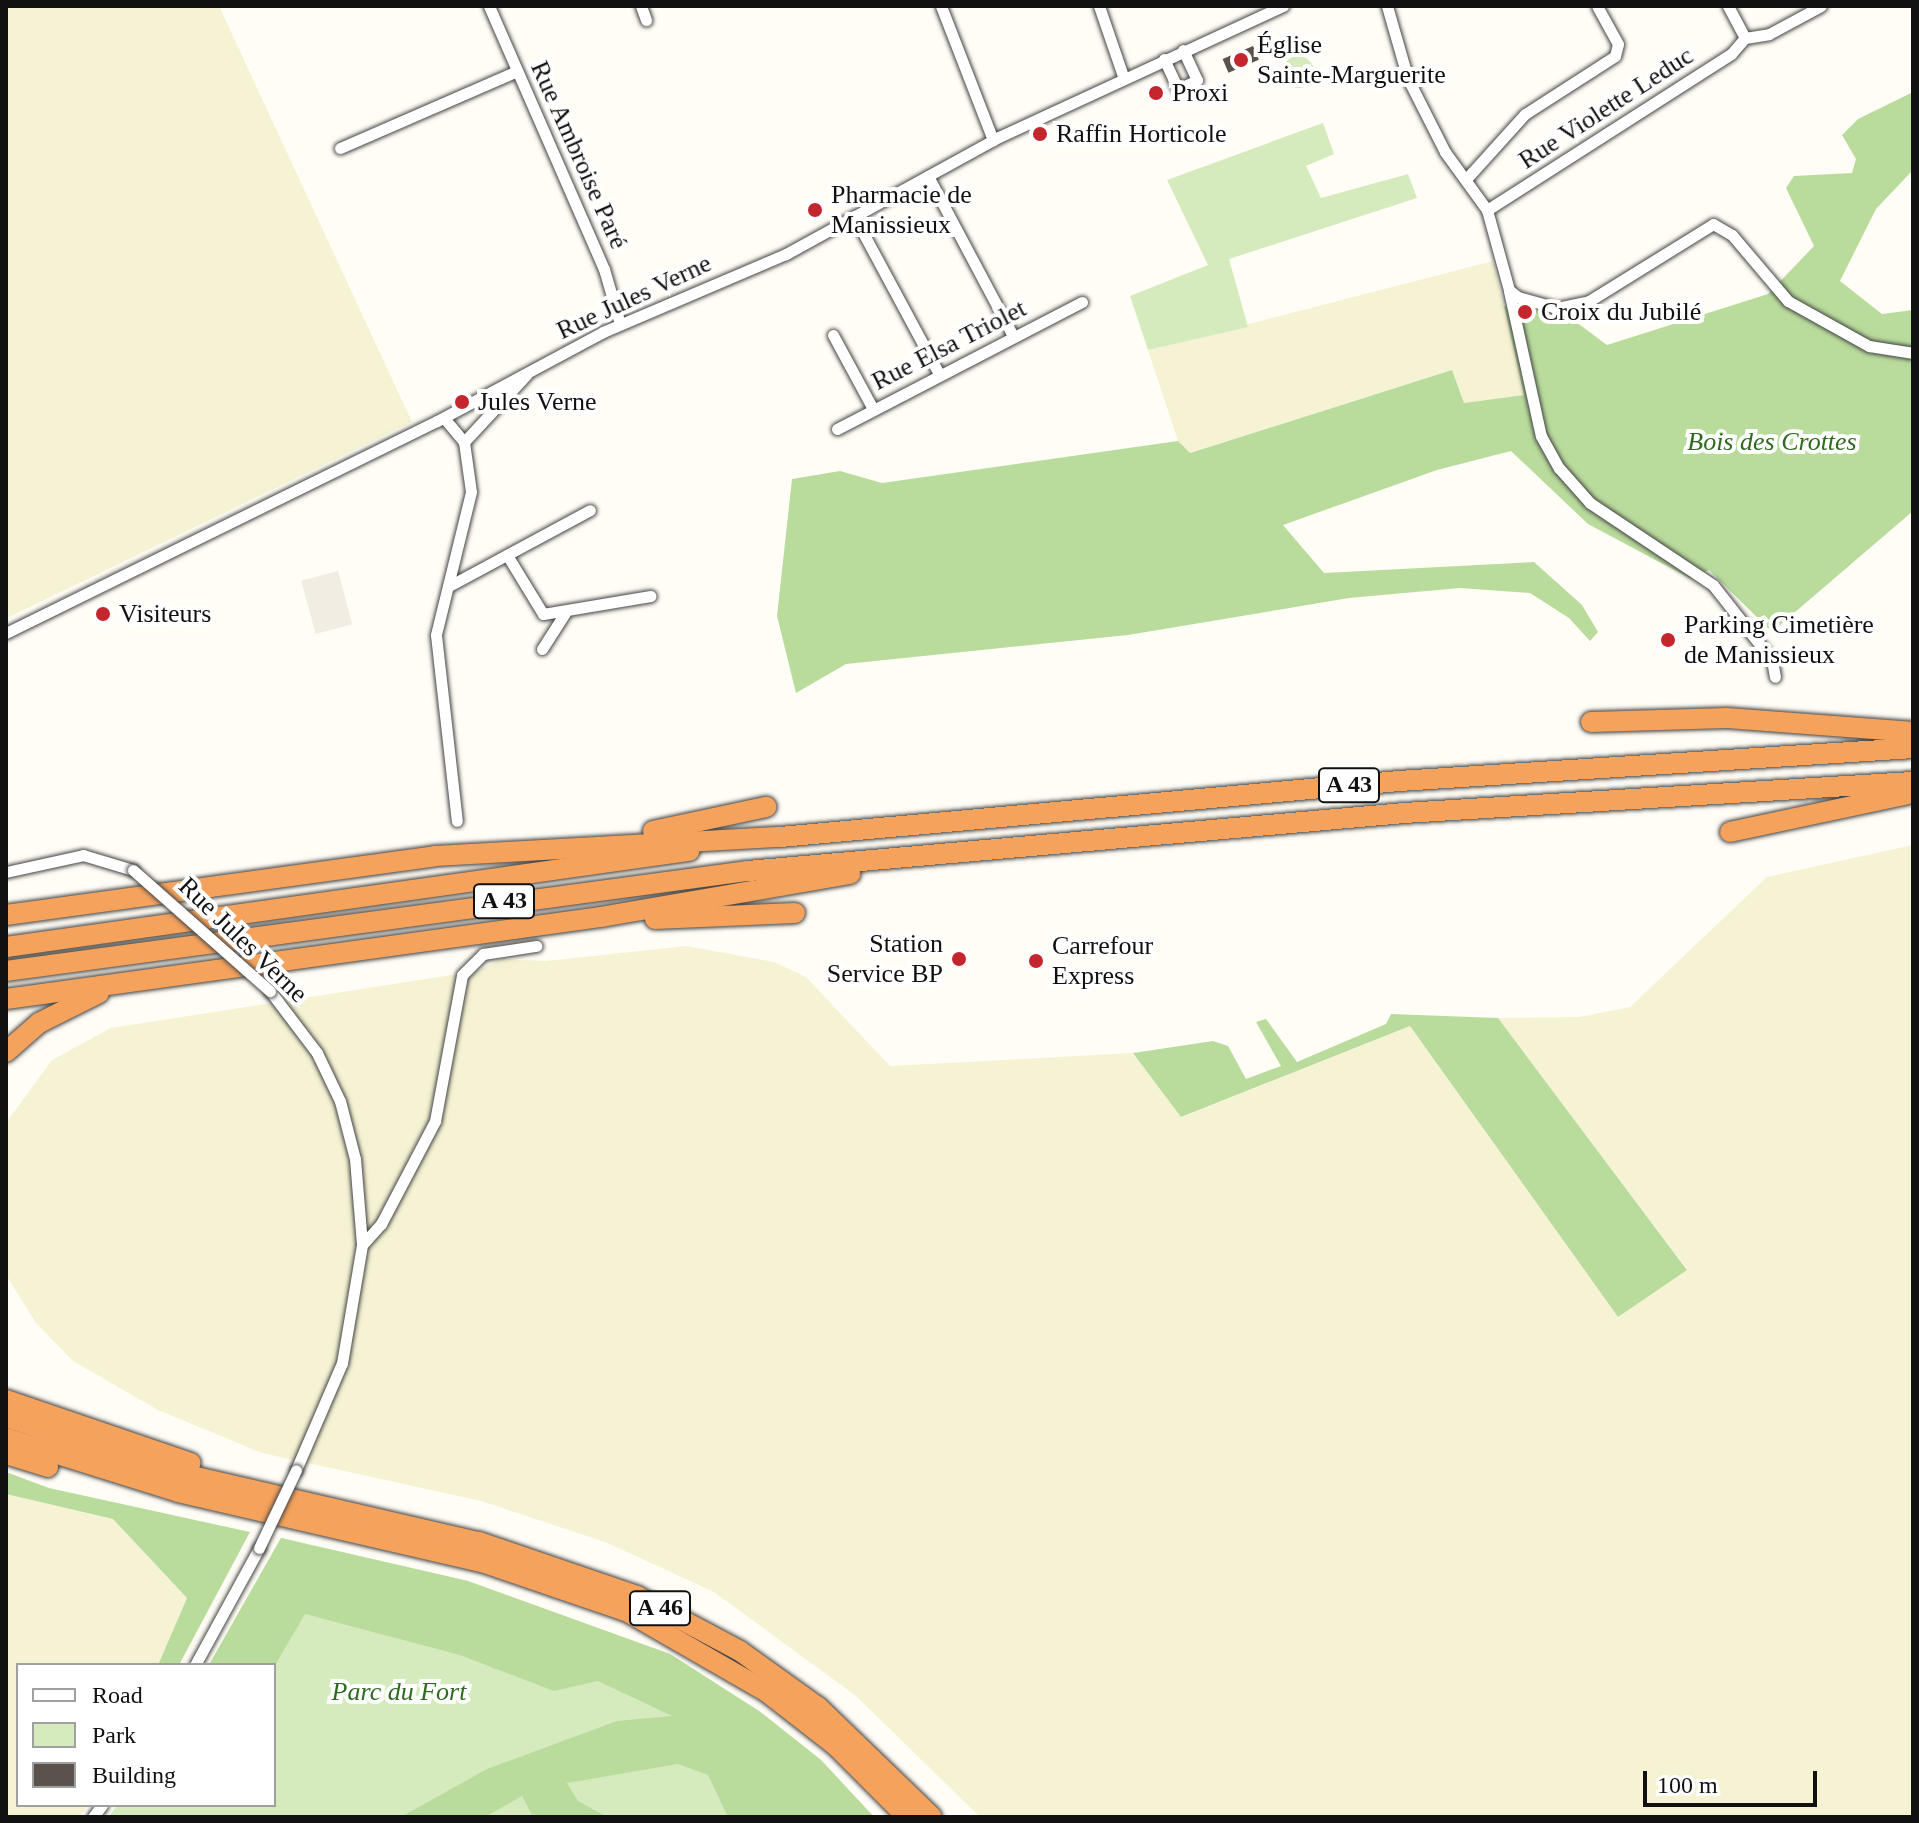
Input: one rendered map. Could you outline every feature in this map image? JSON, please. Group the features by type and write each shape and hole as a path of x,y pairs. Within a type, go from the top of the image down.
{"highway":[{"path":"1591,722 1727,718 1913,732"},
{"name":"A 43","path":"6,947 780,837 1367,783 1913,748"},
{"name":"A 43","path":"6,971 508,900 1004,847 1526,804 1913,782"},
{"path":"1730,832 1913,793"},
{"path":"578,845 766,807"},
{"path":"6,912 344,865 578,845 780,837"},
{"path":"6,999 547,925 1004,847"},
{"path":"547,925 795,913"},
{"path":"6,1052 65,1008 134,982"},
{"path":"6,1384 80,1429"},
{"path":"6,1400 80,1429 331,1507"},
{"name":"A 46","path":"6,1417 124,1458 551,1563 695,1625 818,1707 932,1817"},
{"name":"A 46","path":"6,1438 116,1475 482,1562 628,1612 767,1692 836,1746 907,1817"},
{"path":"6,1454 117,1486 244,1507"}],"street":[{"name":"Rue Ambroise Paré","path":"489,6 604,269 620,324"},
{"path":"641,6 646,20"},
{"path":"941,6 993,140"},
{"path":"1099,6 1123,76"},
{"name":"Rue Jules Verne","path":"6,633 444,418 620,324 786,254 993,140 1123,76 1283,6"},
{"path":"1387,6 1408,79 1445,152 1468,177 1487,210 1509,290 1541,436 1559,468 1590,503 1713,585 1772,660 1775,677"},
{"path":"1468,177 1525,114 1615,56 1618,44 1597,6"},
{"path":"1728,6 1745,38"},
{"name":"Rue Violette Leduc","path":"1487,210 1731,54 1745,38 1769,34 1821,6"},
{"path":"1164,59 1178,89 1197,80 1183,50"},
{"path":"340,148 517,71"},
{"path":"928,176 1013,336"},
{"path":"854,216 939,374"},
{"path":"1509,290 1557,308 1589,301 1713,224 1732,235 1788,301 1869,346 1913,353"},
{"name":"Rue Elsa Triolet","path":"837,429 1082,302"},
{"path":"833,335 873,409"},
{"path":"464,442 527,374"},
{"path":"444,418 464,442 471,492 436,653 457,821"},
{"path":"449,586 590,510"},
{"path":"507,555 535,608 565,613 650,596"},
{"path":"542,649 565,613"},
{"name":"Rue Jules Verne","path":"6,872 83,855 133,870 270,991 317,1053 340,1101 355,1159 362,1245 342,1363 259,1548 196,1663"},
{"path":"362,1245 381,1224 435,1121 462,975 483,954 536,946"}],"shaded area":[{"path":"6,6 219,6 412,422 7,618"},
{"path":"1493,261 1525,395 1464,403 1452,370 1189,453 1178,441 1148,350"},
{"path":"338,571 352,624 316,634 301,581"},
{"path":"1913,845 1913,1817 980,1817 856,1696 714,1592 605,1542 481,1501 262,1453 158,1410 73,1361 36,1323 6,1275 6,1123 52,1060 111,1028 477,971 501,959 546,961 687,946 774,962 806,977 890,1066 1133,1053 1182,1117 1410,1026 1618,1317 1687,1269 1498,1018 1579,1017 1630,1007 1767,877"},
{"path":"6,1494 113,1519 187,1598 159,1663 16,1663 16,1807 87,1807 80,1817 6,1817"}],"green space":[{"path":"1298,56 1309,61 1314,72 1309,83 1298,88 1287,83 1282,72 1287,61"},
{"name":"Bois des Crottes","path":"1913,92 1913,170 1876,209 1840,281 1882,314 1913,310 1913,511 1772,632 1709,570 1691,579 1588,524 1511,451 1437,470 1283,525 1324,573 1534,562 1582,605 1598,632 1590,641 1569,618 1530,593 1460,588 1349,598 1128,635 846,664 796,693 777,616 792,479 840,471 882,483 1178,441 1190,453 1452,370 1464,403 1524,395 1504,306 1568,316 1607,345 1768,294 1814,246 1786,188 1794,176 1852,173 1856,159 1842,135 1858,119"},
{"path":"1323,123 1334,154 1306,166 1321,198 1408,174 1417,198 1229,259 1248,327 1148,350 1130,296 1208,265 1167,180"},
{"path":"1391,1014 1498,1018 1687,1270 1618,1317 1410,1026 1181,1117 1133,1053 1213,1041 1228,1046 1246,1079 1281,1066 1256,1022 1266,1019 1297,1062 1386,1024"},
{"path":"6,1472 49,1488 250,1532 180,1663 159,1663 187,1598 113,1519 6,1494"},
{"name":"Parc du Fort","path":"281,1538 468,1581 670,1654 759,1711 821,1760 874,1817 109,1817 116,1807 276,1807 276,1663 210,1663"},
{"path":"281,1538 468,1581 670,1654 759,1711 821,1760 874,1817 728,1817 708,1775 678,1764 567,1783 578,1801 607,1817 533,1817 522,1796 485,1817 401,1817 487,1769 617,1721 672,1716 598,1681 554,1691 460,1655 305,1614 276,1664 210,1663"}],"building":[{"name":"Église Sainte-Marguerite","path":"1253,46 1259,60 1228,73 1223,59"}],"place":[{"name":"Église Sainte-Marguerite","path":"1241,60"},
{"name":"Proxi","path":"1156,93"},
{"name":"Raffin Horticole","path":"1040,134"},
{"name":"Pharmacie de Manissieux","path":"815,210"},
{"name":"Croix du Jubilé","path":"1525,312"},
{"name":"Jules Verne","path":"462,402"},
{"name":"Visiteurs","path":"103,614"},
{"name":"Parking Cimetière de Manissieux","path":"1668,640"},
{"name":"Station Service BP","path":"959,959"},
{"name":"Carrefour Express","path":"1036,961"}]}
